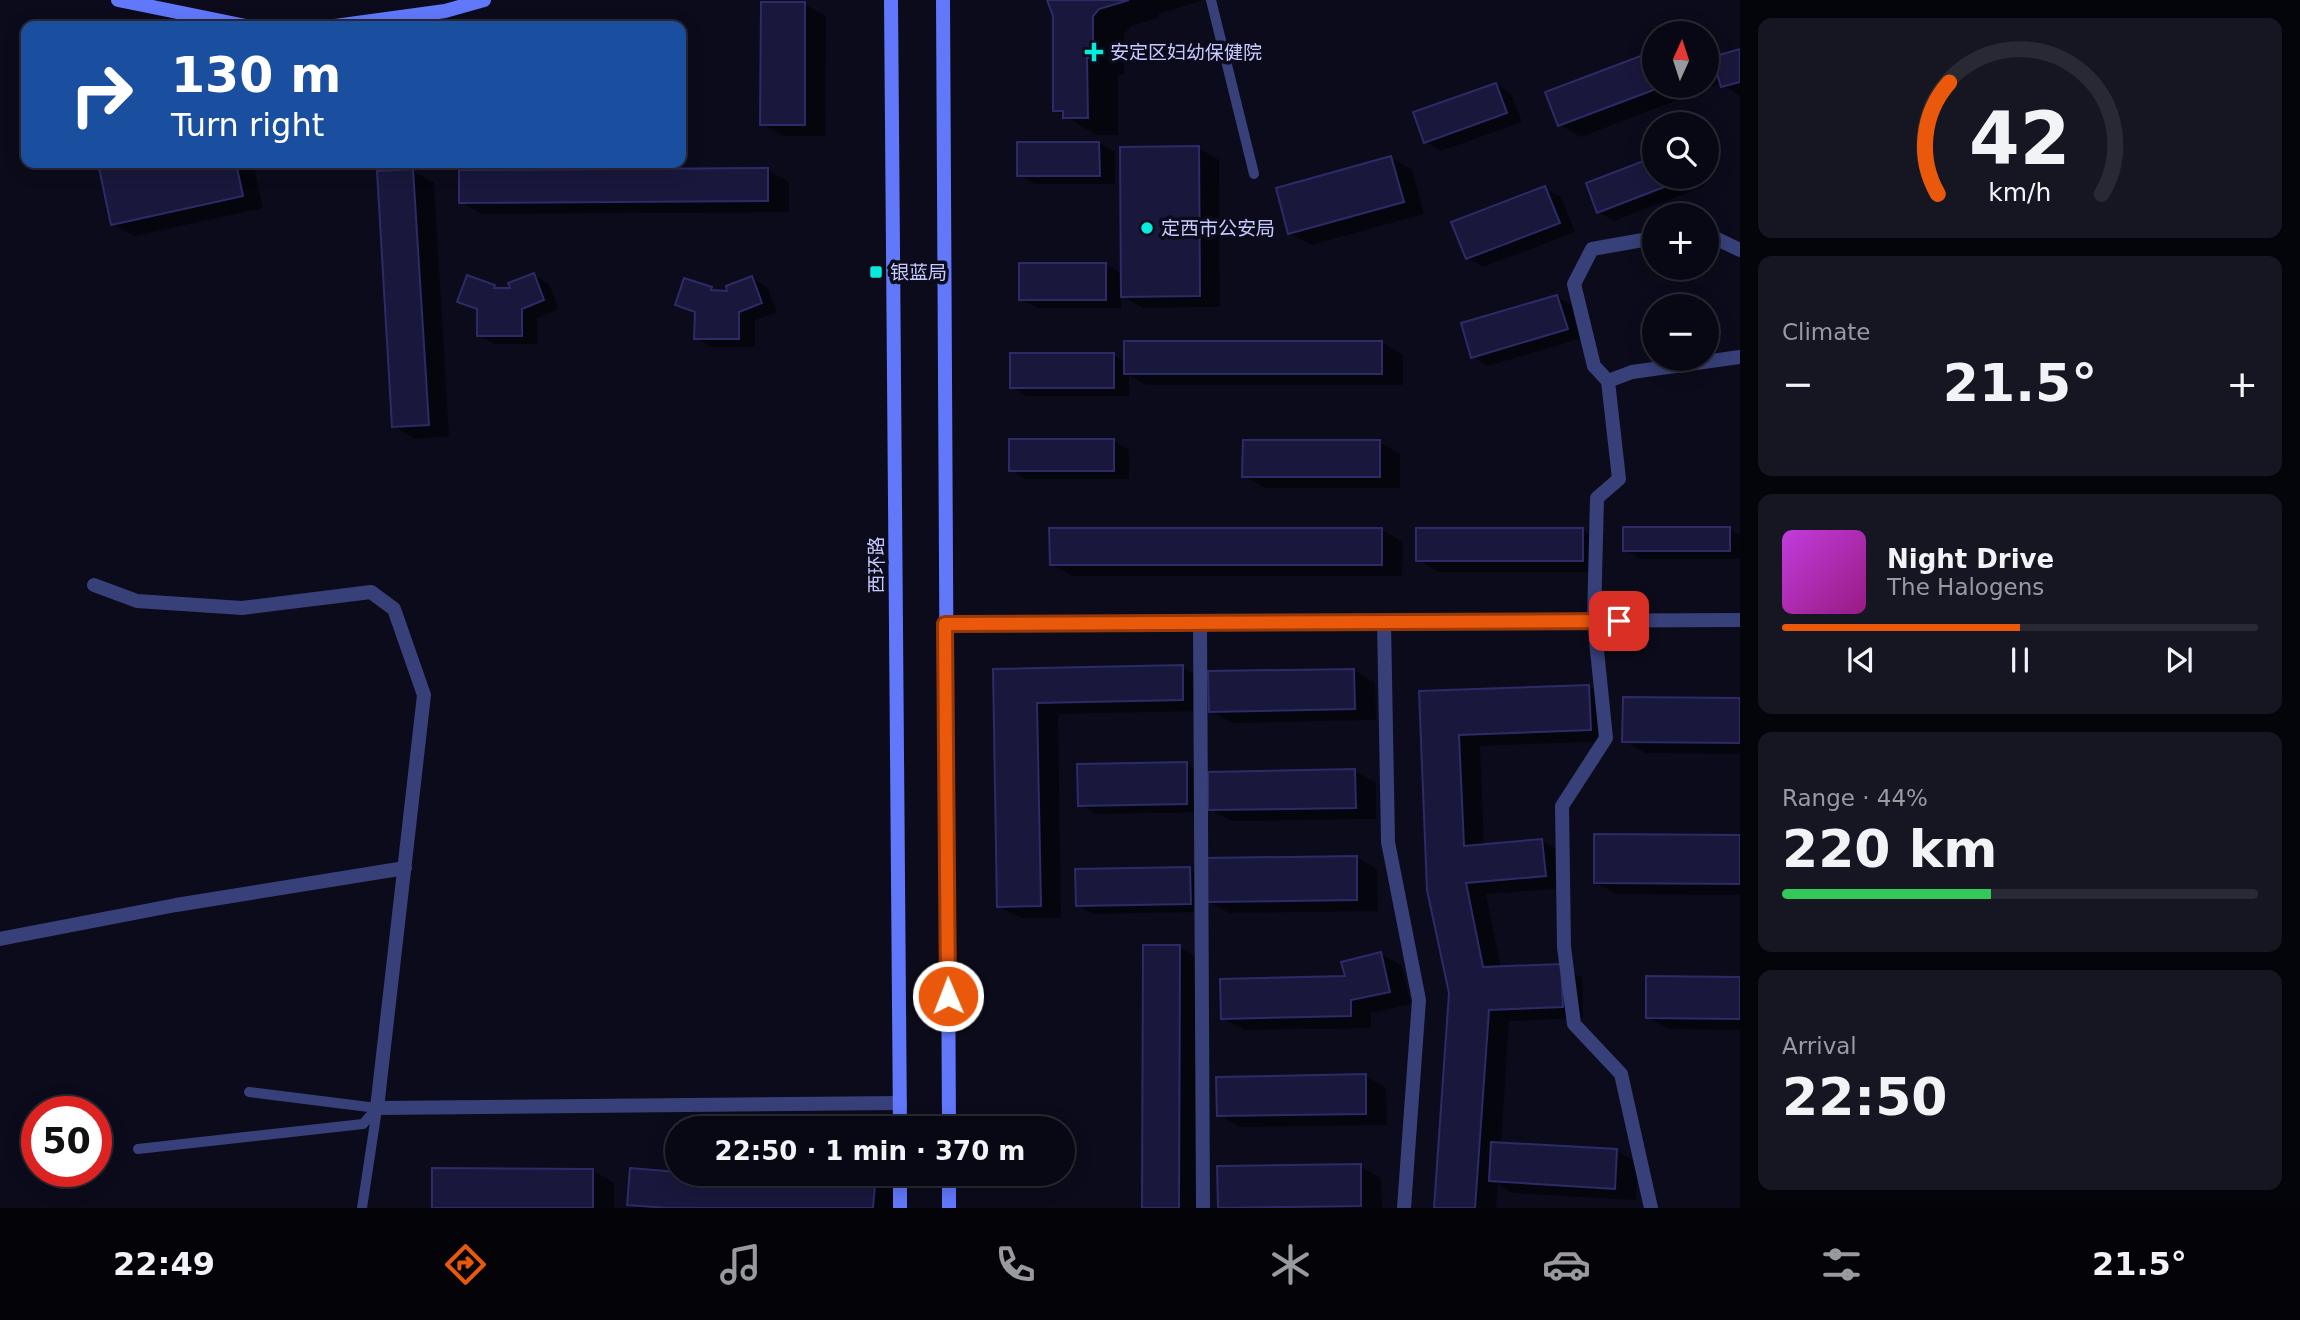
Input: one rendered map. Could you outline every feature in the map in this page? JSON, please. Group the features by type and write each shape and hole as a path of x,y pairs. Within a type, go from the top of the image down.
{"main road":[{"path":"118,0 219,21"},
{"path":"372,21 445,11 484,0"},
{"name":"西环路","path":"891,0 900,1116"},
{"path":"943,0 949,1116"},
{"path":"900,1186 900,1208"},
{"path":"949,1186 949,1208"}],"street":[{"path":"1642,240 1592,249 1574,284 1594,366 1608,382 1619,480 1597,498 1594,621 1606,738 1562,806 1564,947 1574,1024 1621,1074 1651,1208"},
{"path":"1719,240 1740,250"},
{"path":"1608,382 1632,372 1740,357"},
{"path":"94,585 137,601 242,608 371,592 394,609 424,695 377,1108 900,1103"},
{"path":"945,624 1740,620"},
{"path":"1384,622 1388,842 1419,1000 1404,1208"},
{"path":"1200,623 1203,1208"},
{"path":"0,939 176,905 405,868"}],"lane":[{"path":"1211,0 1254,174"},
{"path":"249,1092 377,1108"},
{"path":"138,1149 363,1124 377,1108"},
{"path":"362,1208 377,1108"}],"building":[{"path":"1047,0 1129,0 1099,9 1093,16 1093,58 1087,58 1088,118 1063,118 1063,111 1053,111 1053,16"},
{"path":"761,2 805,2 805,125 760,125"},
{"path":"1740,49 1740,82 1721,87 1719,55"},
{"path":"1642,56 1642,94 1558,126 1545,92"},
{"path":"1496,83 1507,113 1424,143 1413,112"},
{"path":"1017,142 1099,142 1100,176 1017,176"},
{"path":"1199,146 1200,296 1121,297 1120,147"},
{"path":"1391,156 1404,202 1288,234 1276,188"},
{"path":"1642,162 1642,189 1659,189 1597,213 1586,183"},
{"path":"99,168 237,168 243,196 111,225"},
{"path":"768,168 768,201 459,203 459,170"},
{"path":"413,169 429,425 392,427 377,171"},
{"path":"1545,186 1560,223 1466,259 1451,222"},
{"path":"1019,263 1106,263 1106,300 1019,300"},
{"path":"534,273 544,300 522,309 522,336 477,336 477,309 457,302 467,275 495,285 494,288 510,288 508,283"},
{"path":"752,276 762,303 739,312 739,339 694,339 695,312 675,305 684,278 712,287 711,290 727,291 726,286"},
{"path":"1557,295 1568,329 1471,358 1461,323"},
{"path":"1124,341 1382,341 1382,374 1124,374"},
{"path":"1010,353 1114,353 1114,388 1010,388"},
{"path":"1009,439 1114,439 1114,471 1009,471"},
{"path":"1243,440 1380,440 1380,477 1242,477"},
{"path":"1623,527 1730,527 1730,551 1623,551"},
{"path":"1049,528 1382,528 1382,565 1050,565"},
{"path":"1416,528 1583,528 1583,561 1416,561"},
{"path":"1183,665 1183,700 1037,703 1041,906 997,907 993,669"},
{"path":"1354,669 1355,709 1209,712 1208,671"},
{"path":"1589,685 1591,730 1459,735 1464,846 1542,839 1546,876 1466,883 1483,967 1561,964 1563,1007 1489,1010 1475,1208 1434,1208 1449,993 1427,890 1419,691"},
{"path":"1623,697 1740,698 1740,743 1622,742"},
{"path":"1187,762 1187,804 1078,806 1077,764"},
{"path":"1355,769 1356,808 1208,810 1208,772"},
{"path":"1594,834 1740,835 1740,884 1594,883"},
{"path":"1357,856 1357,900 1206,902 1205,858"},
{"path":"1190,867 1191,904 1076,906 1075,869"},
{"path":"1143,945 1180,945 1179,1208 1142,1208"},
{"path":"1381,952 1390,992 1351,1000 1351,1016 1221,1019 1220,979 1345,976 1341,962"},
{"path":"1646,976 1740,977 1740,1019 1646,1018"},
{"path":"1366,1074 1366,1114 1217,1116 1216,1077"},
{"path":"1491,1142 1617,1149 1615,1189 1489,1181"},
{"path":"1361,1164 1361,1206 1218,1208 1217,1166"},
{"path":"432,1168 593,1169 593,1208 432,1208"},
{"path":"630,1168 665,1171 665,1186 875,1186 873,1208 668,1208 627,1205"}],"place":[{"name":"安定区妇幼保健院","path":"1094,52"},
{"name":"定西市公安局","path":"1147,228"},
{"name":"银蓝局","path":"876,272"}],"route":[{"path":"948,996 945,624 1619,621"}]}
